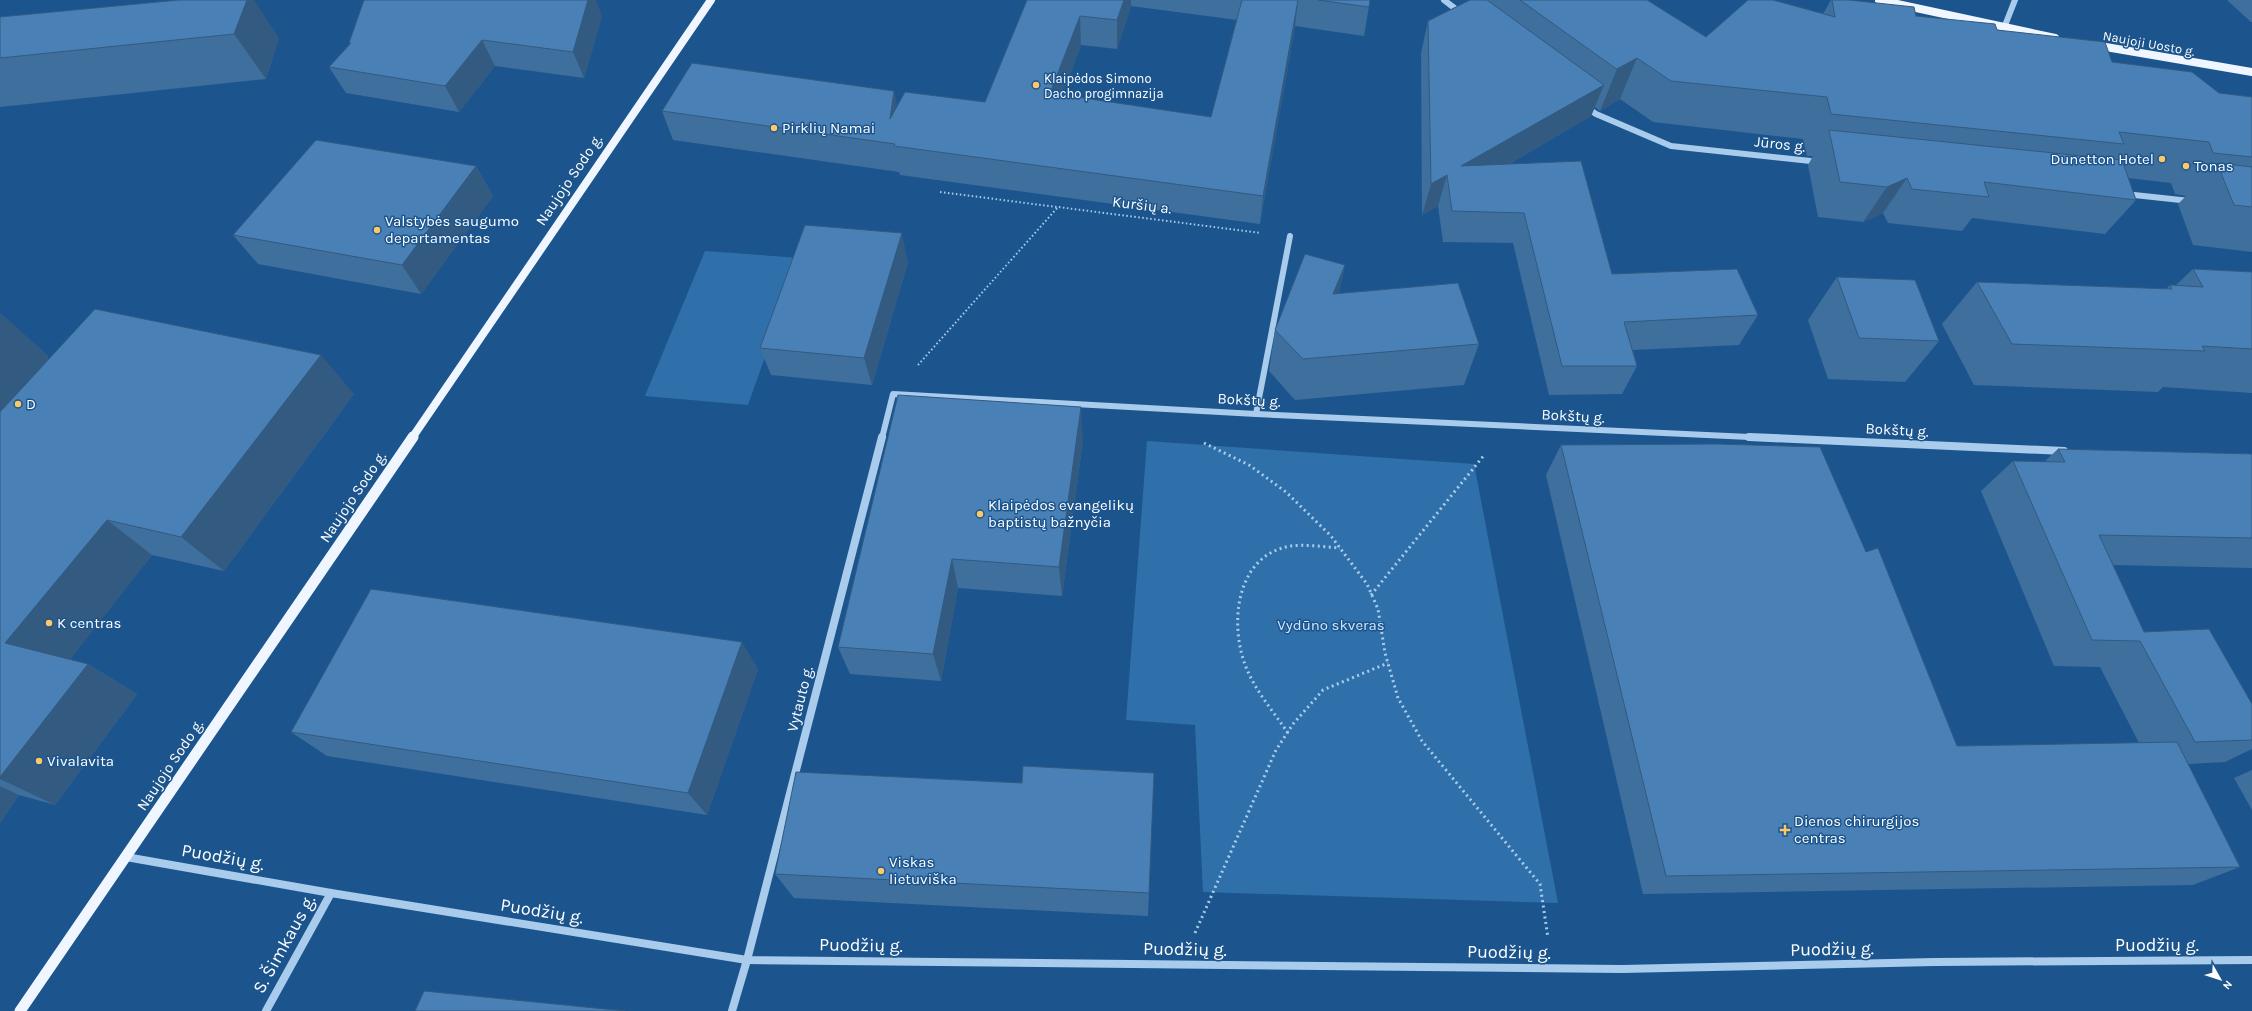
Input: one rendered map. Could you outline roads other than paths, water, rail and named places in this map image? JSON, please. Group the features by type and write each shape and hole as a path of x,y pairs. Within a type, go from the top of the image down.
{"main road":[{"name":"Naujojo Sodo g.","path":"20,1011 712,0"},
{"path":"1879,0 2065,40"},
{"name":"Naujoji Uosto g.","path":"2088,44 2252,72"}],"street":[{"path":"1444,0 1469,19"},
{"path":"2004,28 2015,0"},
{"name":"Jūros g.","path":"1584,105 1596,114 1671,146 1830,163"},
{"path":"2115,193 2199,202"},
{"path":"1256,414 1290,236"},
{"name":"Bokštų g.","path":"893,394 1256,414 2070,451"},
{"name":"Vytauto g.","path":"732,1011 747,960 893,394"},
{"name":"Puodžių g.","path":"126,857 331,893 747,960 1553,968 2252,960"},
{"name":"S. Šimkaus g.","path":"266,1011 331,893"}],"place":[{"name":"Klaipėdos Simono Dacho progimnazija","path":"1036,85"},
{"name":"Pirklių Namai","path":"774,128"},
{"name":"Dunetton Hotel","path":"2162,159"},
{"name":"Tonas","path":"2186,166"},
{"name":"Valstybės saugumo departamentas","path":"377,230"},
{"name":"D","path":"18,404"},
{"name":"Klaipėdos evangelikų baptistų bažnyčia","path":"980,514"},
{"name":"K centras","path":"49,623"},
{"name":"Vivalavita","path":"39,761"},
{"name":"Dienos chirurgijos centras","path":"1785,830"},
{"name":"Viskas lietuviška","path":"881,871"}],"park label":[{"name":"Vydūno skveras","path":"1331,625"}]}
